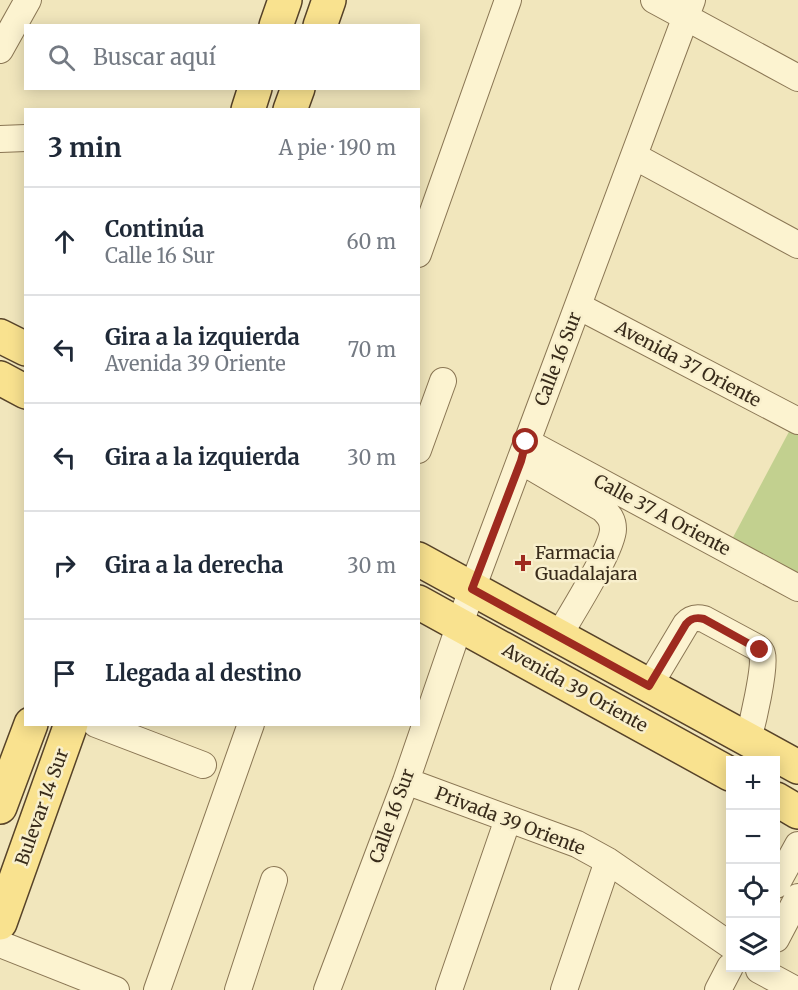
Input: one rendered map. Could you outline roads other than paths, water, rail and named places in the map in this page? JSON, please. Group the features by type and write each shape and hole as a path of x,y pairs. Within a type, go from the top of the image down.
{"main road":[{"path":"277,24 285,0"},
{"path":"321,24 329,0"},
{"path":"249,108 254,90"},
{"path":"291,108 297,90"},
{"path":"0,336 24,348"},
{"path":"0,378 24,391"},
{"name":"Avenida 39 Oriente","path":"420,560 558,638 798,767"},
{"name":"Avenida 39 Oriente","path":"420,603 726,772"},
{"path":"0,807 30,726"},
{"name":"Bulevar 14 Sur","path":"0,923 70,726"},
{"path":"780,801 798,812"}],"street":[{"path":"0,50 28,0"},
{"path":"420,248 508,0"},
{"path":"654,0 689,9 798,78"},
{"name":"Calle 16 Sur","path":"327,990 406,781 459,624 689,9"},
{"path":"0,139 24,138"},
{"path":"634,156 798,245"},
{"name":"Avenida 37 Oriente","path":"578,306 798,421"},
{"path":"420,444 443,381"},
{"path":"524,452 603,509 610,517 613,527 608,548 558,638"},
{"name":"Calle 37 A Oriente","path":"524,452 798,588"},
{"path":"649,686 690,620 704,619 756,647 760,650 763,661 748,740"},
{"path":"101,726 203,765"},
{"path":"157,990 250,726"},
{"name":"Privada 39 Oriente","path":"406,781 577,844 608,861 726,942"},
{"path":"449,990 508,819"},
{"path":"780,878 798,845"},
{"path":"564,990 608,861"},
{"path":"238,990 274,880"},
{"path":"780,931 798,897"},
{"path":"0,944 116,990"},
{"path":"718,990 727,972"},
{"path":"755,976 796,990"}],"place":[{"name":"Farmacia Guadalajara","path":"523,563"}]}
